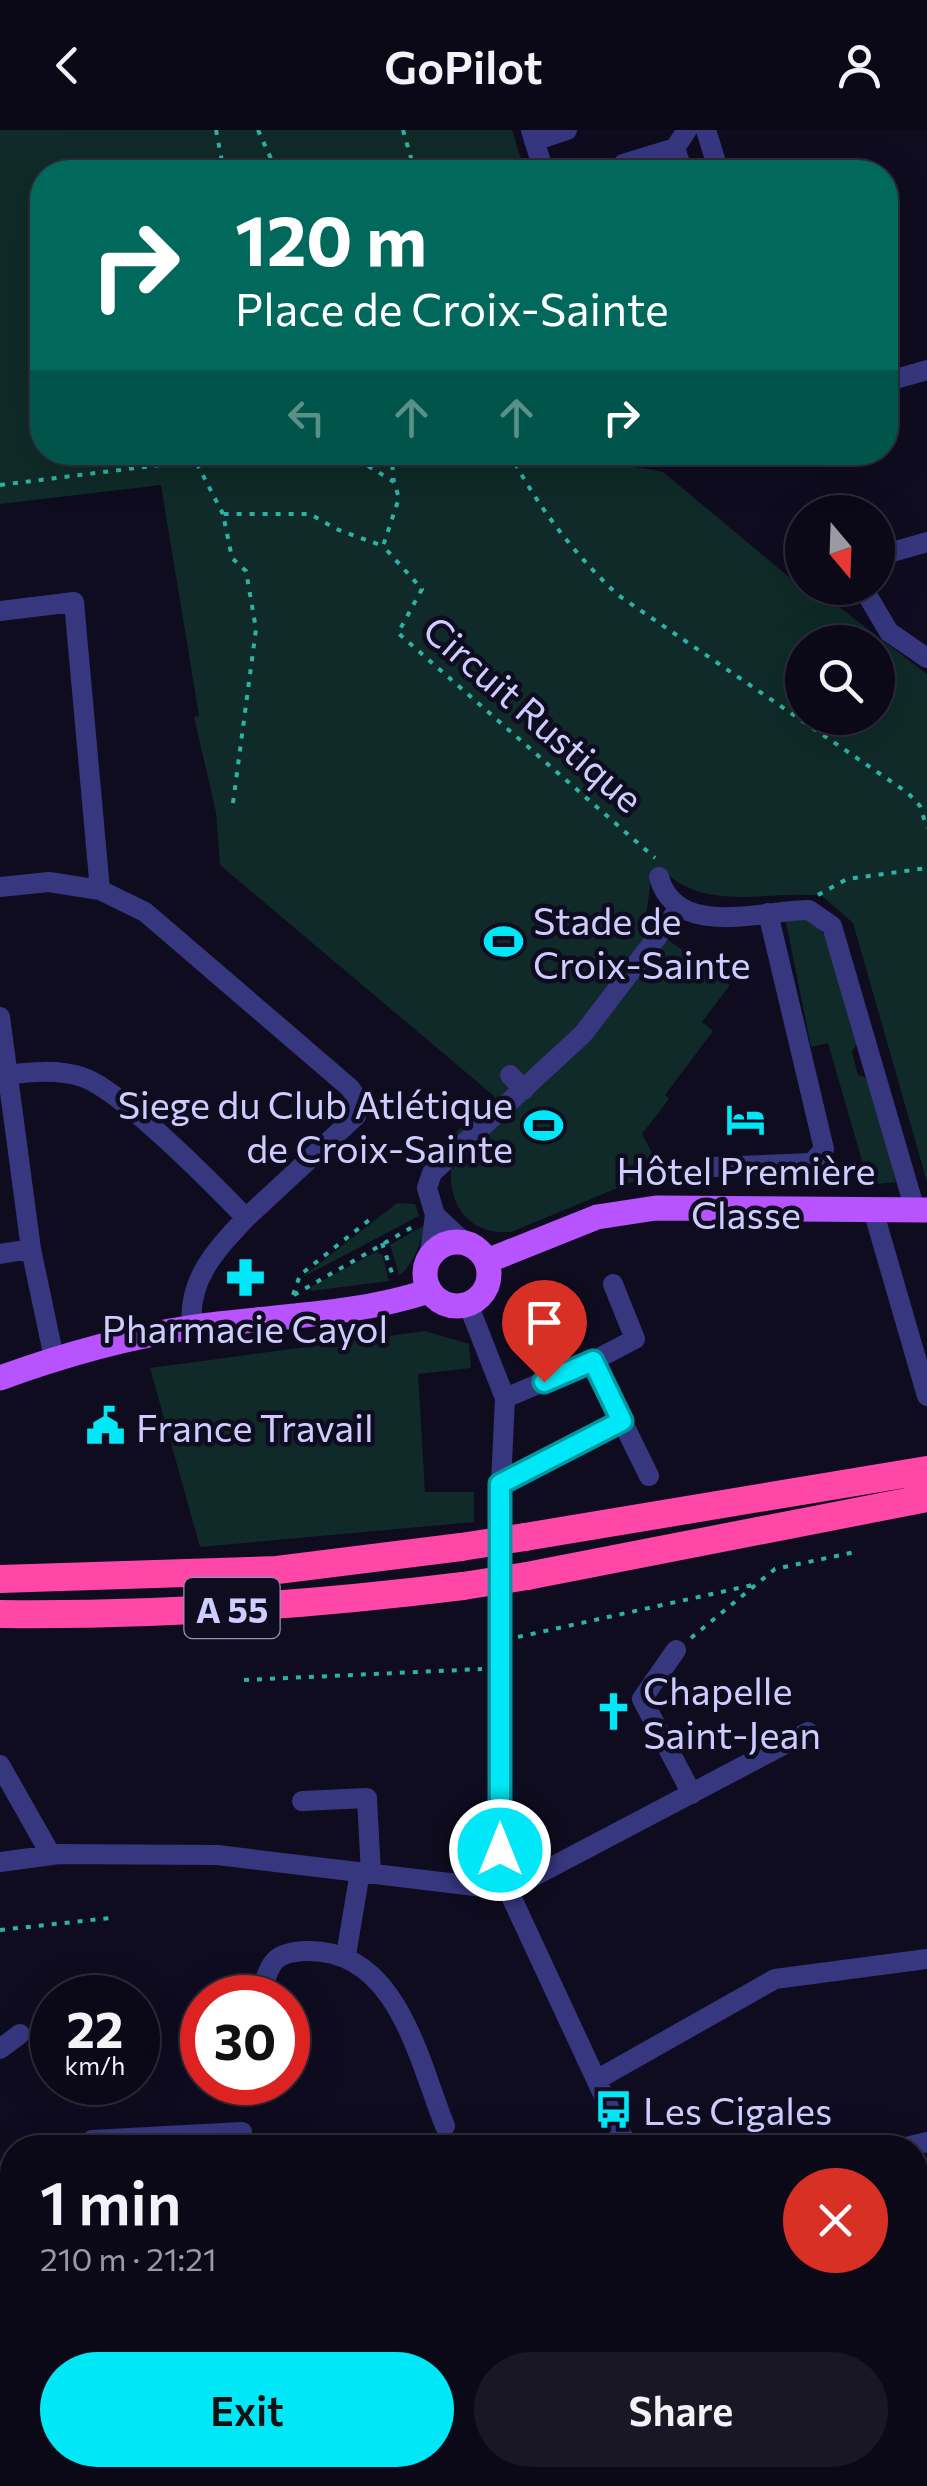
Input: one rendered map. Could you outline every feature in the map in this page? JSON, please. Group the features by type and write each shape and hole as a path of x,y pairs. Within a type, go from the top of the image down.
{"highway":[{"name":"A 55","path":"0,1579 278,1570 525,1538 927,1470"},
{"name":"A 55","path":"0,1614 98,1616 296,1604 463,1586 927,1498"}],"main road":[{"path":"487,1261 598,1217 656,1208 921,1210"},
{"path":"449,1242 465,1243 487,1261 484,1292 468,1304 446,1304 429,1291 425,1269 429,1258 449,1242"},
{"path":"0,1378 54,1358 192,1327 379,1305 429,1291"}],"street":[{"path":"540,160 532,135 567,130"},
{"path":"706,130 715,160"},
{"path":"632,160 681,139"},
{"path":"898,378 927,370"},
{"path":"895,551 927,542"},
{"path":"0,611 74,602 100,890"},
{"path":"873,605 889,632 927,658"},
{"path":"659,878 666,897 705,916 809,910 832,926 921,1210"},
{"path":"0,887 49,882 100,890 145,912 350,1088 359,1101 356,1116 214,1252 193,1289 192,1327"},
{"path":"429,1258 427,1188 432,1174 517,1083 583,1034 680,907"},
{"path":"710,1167 812,1163 824,1149 768,912"},
{"path":"0,1022 31,1248 54,1358"},
{"path":"5,1075 43,1071 80,1076 100,1085 246,1218"},
{"path":"873,1210 927,1396"},
{"path":"429,1218 465,1243"},
{"path":"0,1254 31,1248"},
{"path":"505,1398 635,1339 613,1284"},
{"path":"468,1304 505,1398 500,1484 500,1850 508,1890 622,2135"},
{"path":"593,1361 649,1476"},
{"path":"500,1484 622,1421"},
{"path":"676,1650 642,1699 692,1794"},
{"path":"0,1862 50,1855 217,1855 508,1890 808,1732"},
{"path":"0,1765 50,1855"},
{"path":"302,1801 367,1798 365,1873 346,1956"},
{"path":"266,1975 270,1962 279,1954 346,1956 391,1994 446,2126"},
{"path":"598,2079 775,1980 927,1959"},
{"path":"0,2050 20,2034"},
{"path":"186,2135 242,2132"}],"path":[{"path":"216,130 222,160"},
{"path":"258,130 272,160"},
{"path":"403,130 412,160"},
{"path":"0,485 160,465"},
{"path":"194,465 223,514 232,558 246,572 256,630 232,803"},
{"path":"367,465 394,482"},
{"path":"223,514 310,514 336,530 383,546 399,498 392,465"},
{"path":"517,465 584,564 618,595 908,793 920,806 927,828"},
{"name":"Circuit Rustique","path":"383,546 422,589 398,632 645,846 653,854 659,878"},
{"path":"814,898 847,879 927,868"},
{"path":"373,1218 300,1275 293,1296 429,1218"},
{"path":"382,1243 394,1281"},
{"path":"676,1650 775,1569 855,1552"},
{"path":"502,1640 757,1584"},
{"path":"244,1680 502,1668"},
{"path":"0,1930 110,1918"}],"green space":[{"path":"0,130 512,130 521,160 30,160 30,465 629,465 663,472 785,574 785,605 836,605 863,625 785,625 785,735 895,735 895,650 927,674 927,1182 853,923 822,896 723,896 686,887 669,876 651,880 645,923 730,985 702,1022 713,1031 665,1095 669,1099 642,1134 661,1170 511,1232 474,1224 459,1207 451,1184 451,1170 470,1151 455,1133 494,1096 220,865 216,812 194,717 199,716 161,485 0,504"},
{"path":"785,917 812,920 828,939 859,1040 852,1052 858,1075 869,1078 896,1182 869,1185 828,1043 811,1047"},
{"path":"397,1203 415,1204 419,1216 301,1278"},
{"path":"423,1226 416,1254 399,1275 390,1245"},
{"path":"376,1252 382,1254 389,1281 311,1291 312,1286"},
{"path":"425,1331 469,1344 471,1368 418,1374 425,1492 474,1492 474,1522 200,1547 150,1368"}],"place":[{"name":"Stade de Croix-Sainte","path":"503,941"},
{"name":"Hôtel Première Classe","path":"746,1120"},
{"name":"Siege du Club Atlétique de Croix-Sainte","path":"543,1125"},
{"name":"Pharmacie Cayol","path":"245,1278"},
{"name":"France Travail","path":"106,1426"},
{"name":"Chapelle Saint-Jean","path":"613,1711"},
{"name":"Les Cigales","path":"613,2109"}],"route":[{"path":"500,1850 500,1484 622,1421 593,1361 544,1382"}]}
